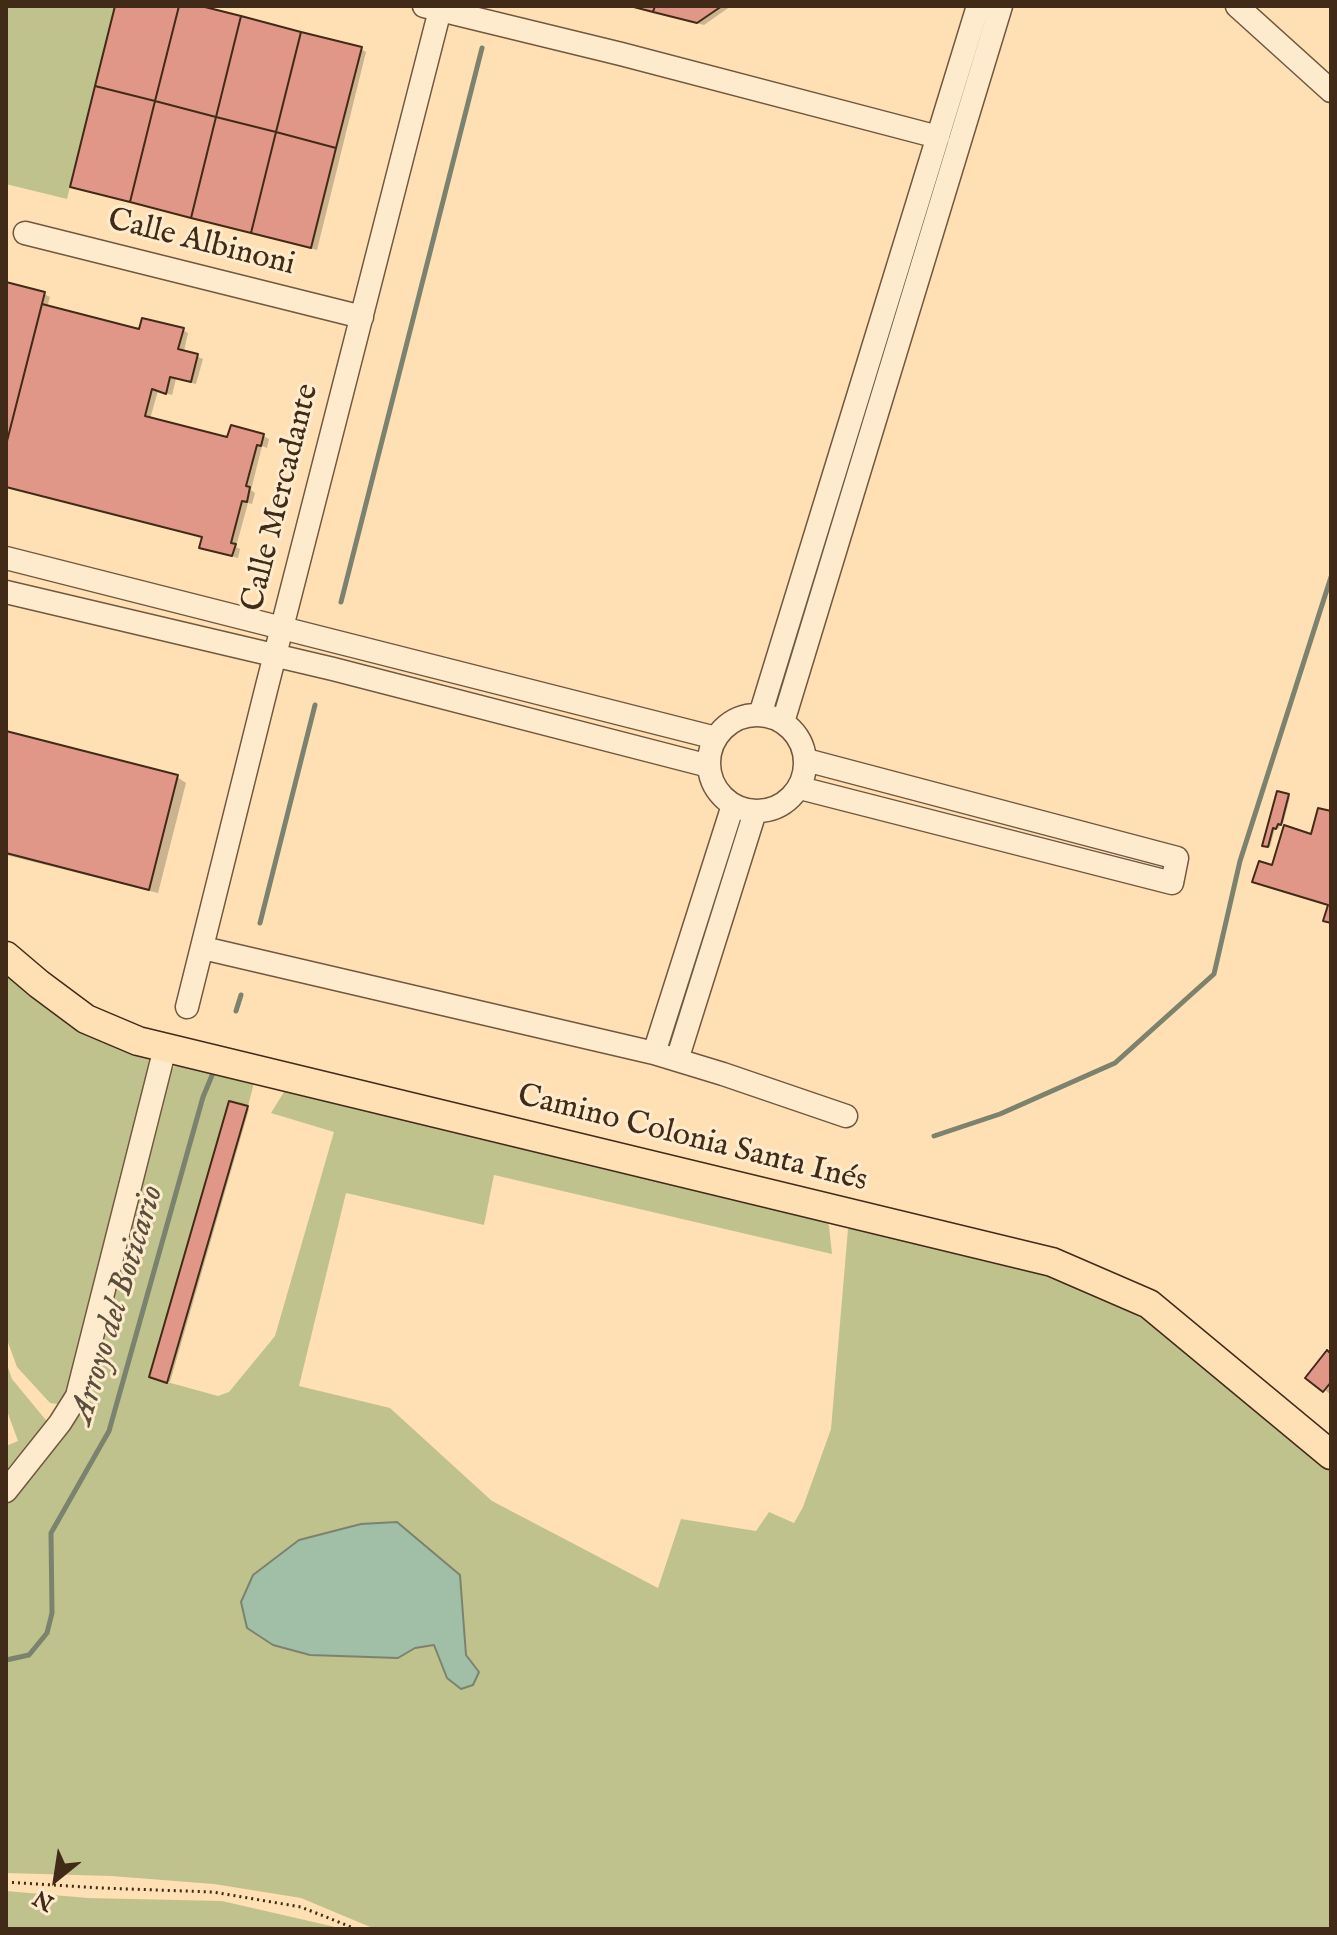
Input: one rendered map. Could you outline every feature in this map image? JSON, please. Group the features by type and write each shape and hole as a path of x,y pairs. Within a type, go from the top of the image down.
{"main road":[{"name":"Camino Colonia Santa Inés","path":"6,956 86,1019 138,1041 1052,1262 1149,1304 1331,1455"}],"street":[{"path":"760,715 978,6"},
{"path":"783,722 1001,6"},
{"path":"1237,6 1331,91"},
{"path":"1258,6 1331,72"},
{"path":"435,7 938,137"},
{"name":"Calle Mercadante","path":"187,1007 362,317 435,7"},
{"name":"Calle Albinoni","path":"25,233 362,317"},
{"path":"6,558 716,738"},
{"path":"6,592 333,669 709,766"},
{"path":"747,716 772,717 783,722 799,738 806,760 800,788 781,806 768,811 755,812 733,805 716,788 711,777 710,752 716,738 724,728 747,716"},
{"path":"800,788 1172,883 1177,858 806,760"},
{"path":"654,1053 733,805"},
{"path":"677,1060 755,812"},
{"path":"203,948 654,1053 846,1116"},
{"path":"6,1491 60,1423 77,1396 165,1048"}],"path":[{"path":"6,1882 213,1892 301,1907 356,1929"}],"green space":[{"path":"6,6 115,6 67,199 6,184"},
{"path":"6,969 144,1054 153,1064 66,1395 57,1404 50,1403 17,1367 6,1337"},
{"path":"180,1060 254,1083 248,1106 229,1101 149,1377 218,1396 229,1392 275,1336 334,1132 271,1113 284,1092 295,1089 824,1216 829,1226 832,1254 494,1175 484,1225 346,1193 299,1386 390,1408 492,1501 658,1588 681,1519 756,1531 769,1512 794,1523 803,1507 831,1429 848,1229 854,1225 1039,1273 1098,1293 1148,1322 1331,1472 1331,1929 375,1929 301,1898 214,1884 111,1876 6,1873 6,1504 74,1417 168,1074","holes":["460,1575 466,1655 479,1672 447,1678 435,1645 415,1648 397,1658 310,1655 274,1645"]},
{"path":"6,1362 12,1379 50,1425 6,1478 6,1446 18,1441 6,1408"},
{"path":"6,1891 88,1898 222,1901 344,1929 6,1929"}],"shaded area":[{"path":"397,1522 460,1575 466,1655 479,1672 473,1685 461,1689 447,1678 434,1645 415,1648 398,1658 310,1655 273,1645 247,1628 241,1602 253,1575 299,1540 361,1524"}],"building":[{"path":"115,6 179,6 155,101 95,86"},
{"path":"179,6 201,6 241,16 216,117 155,101"},
{"path":"630,6 655,6 653,12"},
{"path":"655,6 722,6 697,23 653,12"},
{"path":"241,16 301,32 276,132 216,117"},
{"path":"301,32 362,47 336,148 276,132"},
{"path":"95,86 155,101 130,202 70,187"},
{"path":"155,101 216,117 191,218 130,202"},
{"path":"216,117 276,132 251,233 191,218"},
{"path":"276,132 336,148 311,248 251,233"},
{"path":"6,282 45,292 6,445"},
{"path":"42,304 139,329 142,318 184,328 178,349 198,354 191,382 170,377 166,394 152,389 145,416 227,437 231,425 264,434 261,446 257,445 246,486 250,487 247,502 242,501 231,543 236,544 232,556 199,548 202,537 6,487 6,445"},
{"path":"6,731 178,775 149,890 6,853"},
{"path":"1277,791 1289,794 1281,825 1273,828 1268,847 1262,846"},
{"path":"1318,808 1331,811 1331,923 1323,921 1328,905 1252,882 1259,861 1272,865 1284,825 1311,834"},
{"path":"229,1101 248,1106 167,1383 149,1377"},
{"path":"1327,1350 1331,1354 1331,1382 1323,1392 1305,1378"}],"waterway":[{"path":"341,602 482,48"},
{"path":"934,1136 1000,1114 1115,1063 1214,974 1240,861 1331,577"},
{"name":"Arroyo del Boticario","path":"260,923 315,705"},
{"path":"236,1011 241,995"},
{"name":"Arroyo del Boticario","path":"6,1660 29,1655 47,1633 52,1613 51,1533 109,1431 203,1097 213,1073"}]}
